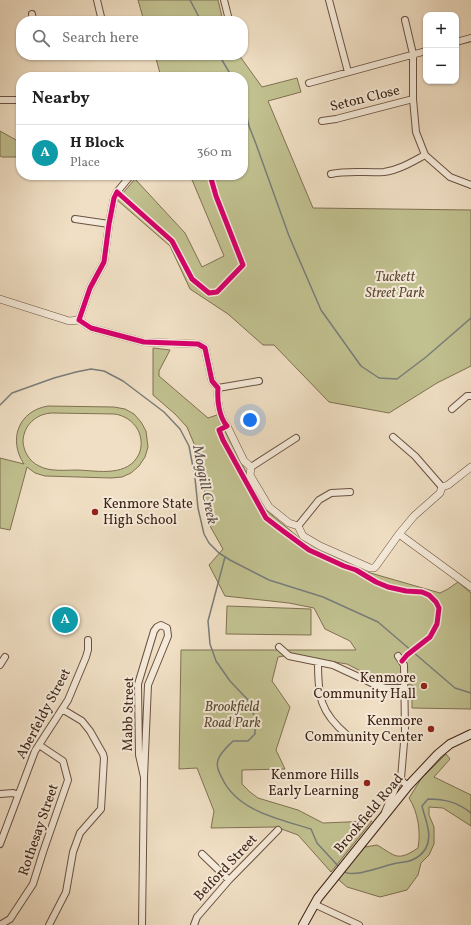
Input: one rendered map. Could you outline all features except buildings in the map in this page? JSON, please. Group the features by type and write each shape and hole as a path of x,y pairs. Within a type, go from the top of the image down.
{"main road":[{"name":"Brookfield Road","path":"303,925 314,904 408,786 438,754 450,744 471,734"}],"street":[{"path":"96,0 101,16"},
{"path":"224,0 228,16"},
{"path":"329,0 348,72"},
{"path":"405,20 413,54 413,99 416,132 424,155 450,177 471,185"},
{"path":"459,41 471,38"},
{"path":"309,83 423,52"},
{"name":"Seton Close","path":"322,121 336,120 413,99"},
{"path":"0,100 16,100"},
{"path":"331,174 340,172 384,172 399,169 424,155"},
{"path":"79,320 90,288 104,262 109,224 116,192 127,180"},
{"path":"75,219 109,224"},
{"path":"0,299 69,321 79,320 91,328 144,342 198,344 205,348 212,381 218,388 217,398 223,422 227,426 244,461 251,467"},
{"path":"218,388 259,381"},
{"path":"452,409 467,396 471,396"},
{"path":"393,437 415,456 442,487"},
{"path":"251,467 296,438"},
{"path":"251,467 250,475 269,506 289,523 298,526 303,536 320,546 370,568 374,568 376,566 414,516 440,493 442,487"},
{"path":"442,487 448,485 471,467"},
{"path":"298,526 319,500 331,493 350,492"},
{"path":"399,534 471,587"},
{"name":"Mabb Street","path":"142,925 144,777 148,685 168,636 168,628 161,625 154,631 138,684 139,755 144,777"},
{"name":"Aberfeldy Street","path":"0,844 35,751 68,700 86,657 88,640"},
{"path":"280,647 289,656 333,665 376,685 386,688 404,688"},
{"path":"398,656 404,665 405,731 401,775 402,781 408,786"},
{"path":"0,666 5,657"},
{"path":"318,662 319,691 322,706 335,725 347,735"},
{"path":"49,925 66,892 73,852 80,833 97,815 102,805 103,754 88,727 82,721 62,709"},
{"name":"Rothesay Street","path":"0,925 10,919 33,884 68,780 63,761 39,745"},
{"path":"382,819 401,775"},
{"path":"0,794 14,793 18,795"},
{"name":"Belford Street","path":"194,925 197,917 278,830"},
{"path":"202,854 230,880"},
{"path":"314,904 359,925"}],"green space":[{"path":"138,0 218,0 222,16 143,16"},
{"name":"Tuckett Street Park","path":"156,60 243,60 262,87 297,78 301,92 268,101 313,208 471,210 471,366 437,383 389,413 329,402 274,345 263,345 228,314 190,289 170,246 117,200 134,180 136,180 185,233 202,267 224,256 192,180 248,180 248,72 160,72"},
{"path":"0,131 16,140 16,157 0,156"},
{"name":"Brookfield Road Park","path":"153,348 170,350 159,371 159,376 208,418 217,415 267,511 309,546 367,572 440,593 458,582 471,593 471,709 412,708 412,685 382,682 347,664 290,655 278,657 272,681 290,707 276,750 285,769 242,770 242,784 258,798 298,810 323,823 372,821 331,872 298,835 276,827 211,828 214,811 197,768 179,769 181,650 356,650 350,641 325,629 314,608 289,603 225,596 209,565 223,549 210,526 198,453 187,427 175,414 153,395"},
{"path":"48,406 114,407 125,409 134,414 146,431 148,447 145,457 139,466 131,473 122,477 111,478 45,476 35,473 27,467 10,530 0,528 0,458 24,464 19,455 17,446 19,428 23,420 29,414","holes":["53,413 114,414 125,417 131,421 138,430 141,439 139,454 128,466 112,471 53,470 43,468 35,464 26,453 23,442 25,430 32,421 42,415"]},
{"path":"227,606 311,609 311,635 226,634"},
{"path":"446,754 450,759 434,777 471,795 471,826 443,808 429,807 429,815 434,827 434,844 429,855 421,863 418,875 407,890 380,897 347,887 338,877 365,847 377,845 397,856 405,855 418,848 418,822 415,809 409,798 421,779"}],"waterway":[{"name":"Moggill Creek","path":"190,0 198,16"},
{"name":"Moggill Creek","path":"222,60 229,72"},
{"name":"Moggill Creek","path":"248,122 289,236 321,310 361,366 379,378 397,379 426,357 471,318"},
{"name":"Moggill Creek","path":"0,405 12,393 54,378 91,369 104,371 123,381 164,412 180,429 189,446 195,478 198,508 204,534 209,543 219,553 269,580 323,597 378,622 455,688 471,693"},
{"path":"225,557 208,621 210,644 216,661 230,681 248,700 255,718 255,734 248,741 233,741 227,747 220,755 218,760 217,765 219,772 229,789 248,806 273,817 311,829 317,843 339,867"},
{"path":"343,871 348,873 361,873 392,864 410,861 420,855 426,848 429,838 428,827 422,806 428,799 451,802 461,806 471,813"}],"cycle path":[{"path":"211,180 216,196 243,265 217,292 209,293 192,279 172,241 117,192 114,198 109,224 104,262 90,288 79,320 91,328 144,342 198,344 205,348 212,381 218,388 220,413 227,426 219,430 266,518 309,550 356,570 376,582 388,587 406,591 422,592 429,595 436,602 439,608 437,624 430,637 407,655 402,661"}],"place":[{"name":"Kenmore State High School","path":"95,512"},
{"name":"H Block","path":"65,620"},
{"name":"Kenmore Community Hall","path":"424,686"},
{"name":"Kenmore Community Center","path":"431,729"},
{"name":"Kenmore Hills Early Learning","path":"367,783"}]}
